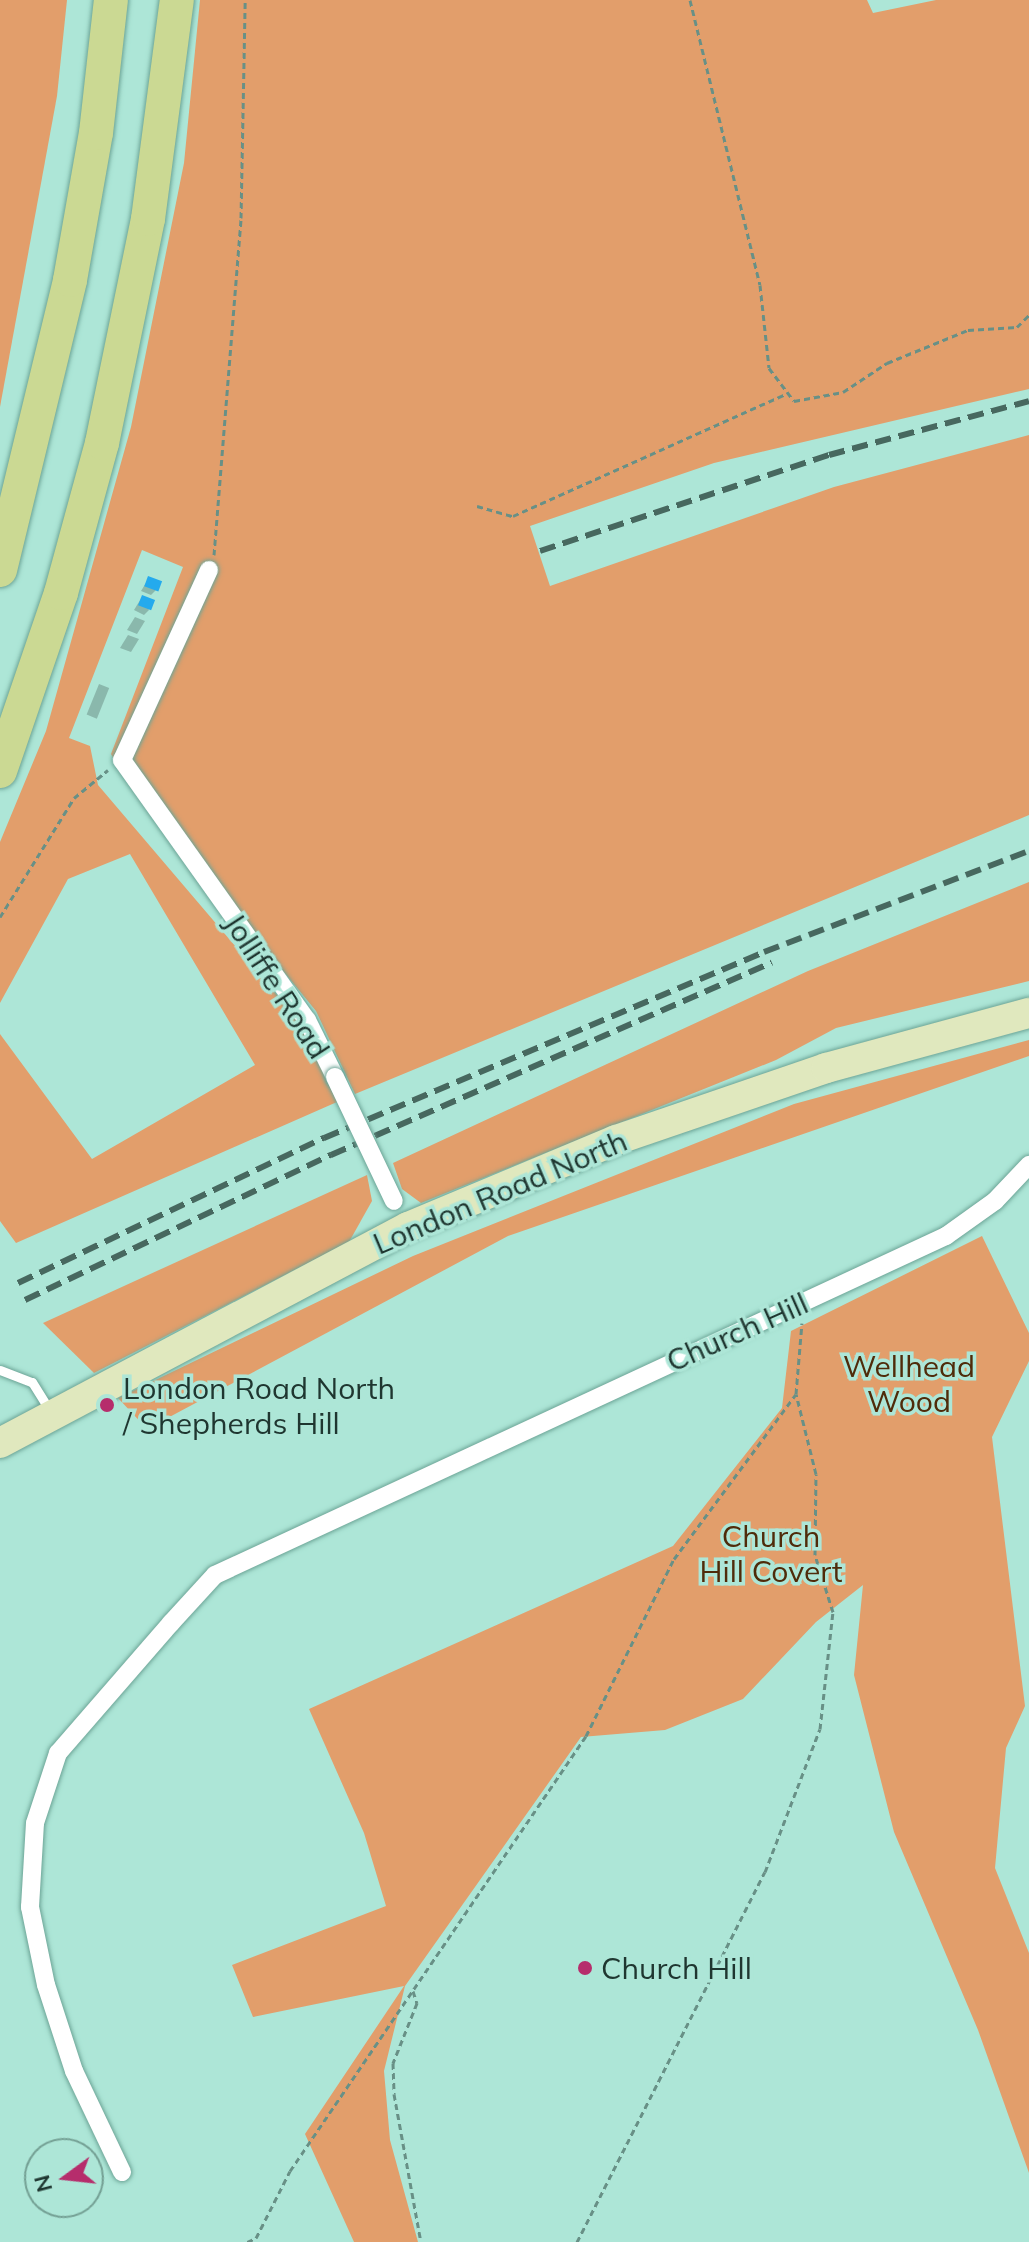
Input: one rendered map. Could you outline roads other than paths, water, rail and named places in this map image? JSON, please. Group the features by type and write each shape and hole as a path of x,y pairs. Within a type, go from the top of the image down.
{"highway":[{"path":"0,570 70,280 96,133 111,0"},
{"path":"0,771 61,593 106,427 148,219 177,0"}],"main road":[{"name":"London Road North","path":"0,1443 401,1214 826,1068 1029,1013"}],"street":[{"name":"Jolliffe Road","path":"209,570 122,760 307,1020 401,1214"},
{"name":"Church Hill","path":"122,2172 74,2071 46,1985 30,1907 35,1823 58,1753 215,1575 600,1393 946,1236 995,1201 1029,1165"}],"lane":[{"path":"0,1370 32,1382 52,1414"}],"railway":[{"path":"540,551 829,455 1029,401"},
{"path":"18,1283 324,1138 764,952 1029,851"},
{"path":"25,1300 331,1155 772,962"}],"place":[{"name":"London Road North / Shepherds Hill","path":"107,1405"},
{"name":"Church Hill","path":"585,1968"}],"park label":[{"name":"Wellhead Wood","path":"909,1383"},
{"name":"Church Hill Covert","path":"771,1553"}]}
